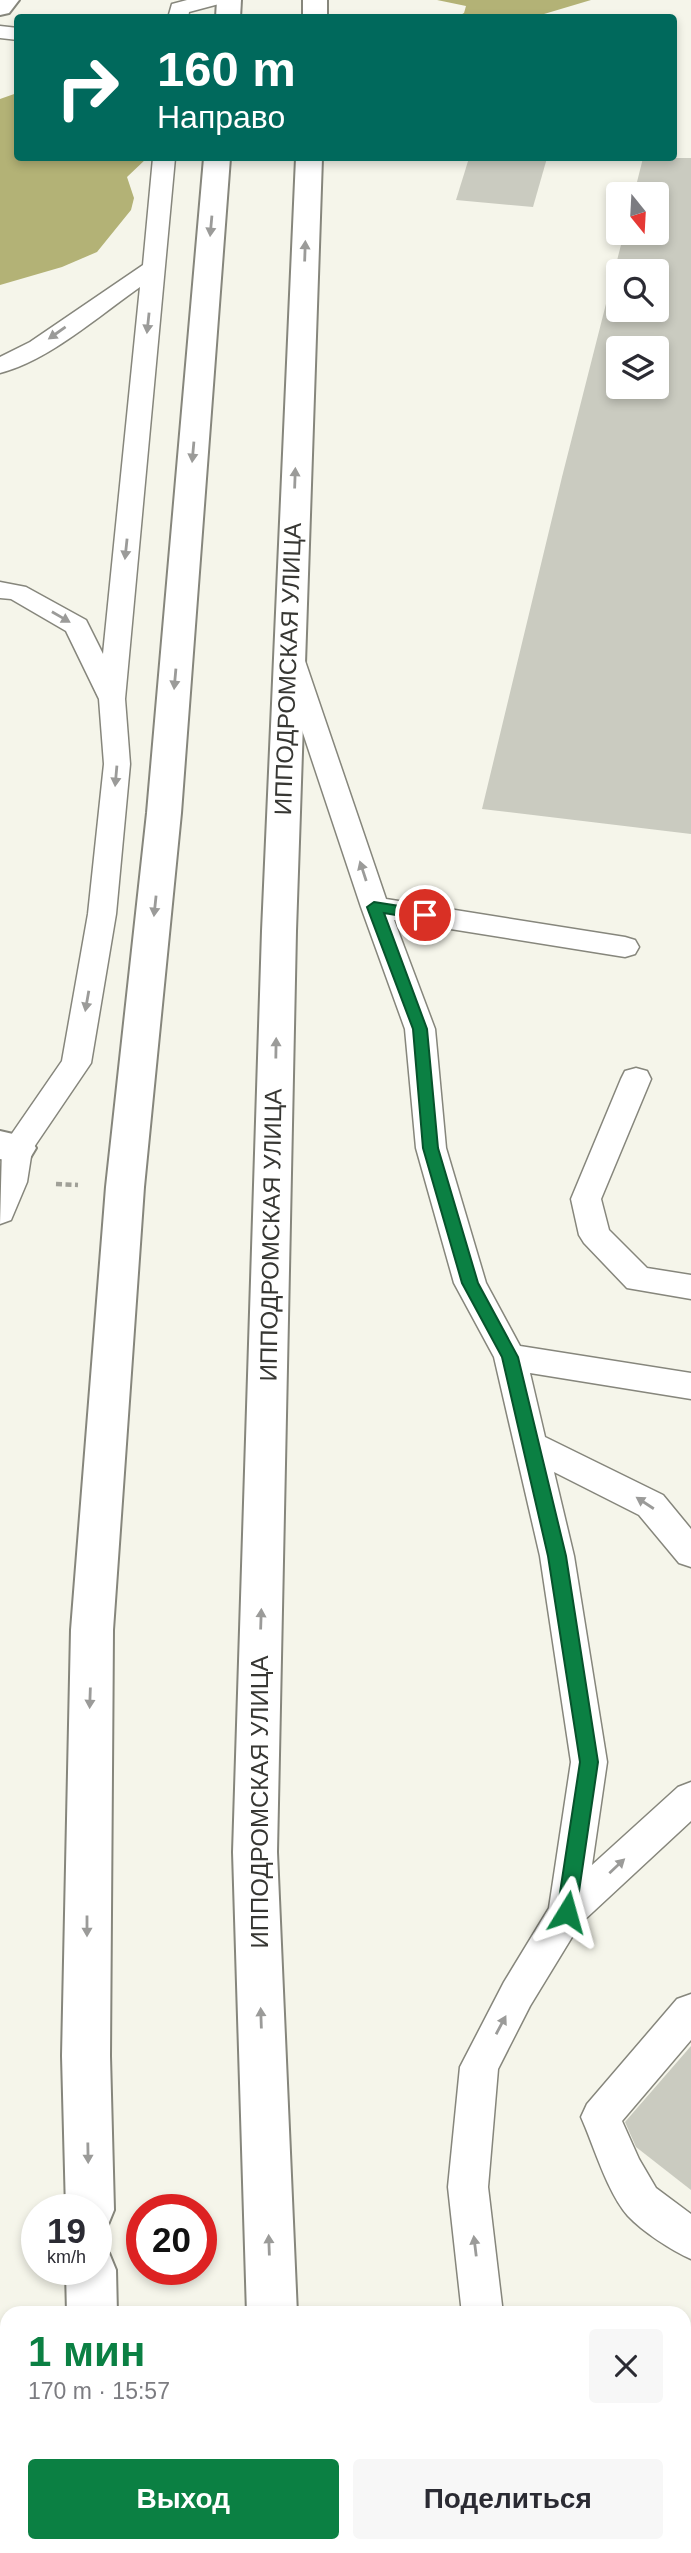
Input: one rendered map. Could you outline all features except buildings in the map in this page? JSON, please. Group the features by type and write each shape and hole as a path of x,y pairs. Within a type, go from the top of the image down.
{"main road":[{"path":"0,8 7,0"},
{"path":"90,2194 86,2042 88,1755 93,1630 125,1187 164,813 217,161"},
{"name":"ИППОДРОМСКАЯ УЛИЦА","path":"272,2306 255,1852 288,648 309,161"},
{"path":"91,2285 92,2306"}],"lane":[{"path":"174,11 212,0"},
{"path":"0,1212 9,1158 76,1063 102,914 117,764 112,699 164,161"},
{"path":"0,366 38,347 154,267"},
{"path":"0,590 17,592 77,626 112,699"},
{"path":"288,648 374,907 420,1029 431,1148 470,1283 510,1357 557,1556 589,1762 567,1912"},
{"path":"374,907 625,947"},
{"path":"636,1079 586,1199 595,1235 638,1279 691,1287"},
{"path":"510,1357 691,1386"},
{"path":"531,1445 651,1505 691,1553"},
{"path":"482,2306 468,2187 479,2067 517,1994 567,1912 691,1798"},
{"path":"691,2012 601,2117 625,2173 642,2202 691,2239"}],"path":[{"path":"9,1158 125,1187"}],"shaded area":[{"path":"437,0 591,0 544,14 462,14 466,6"},
{"path":"14,94 14,161 144,161 127,177 134,198 131,210 97,252 62,267 0,285 0,99"}],"route":[{"path":"425,915 374,907 420,1029 431,1148 470,1283 510,1357 557,1556 589,1762 567,1912"}]}
